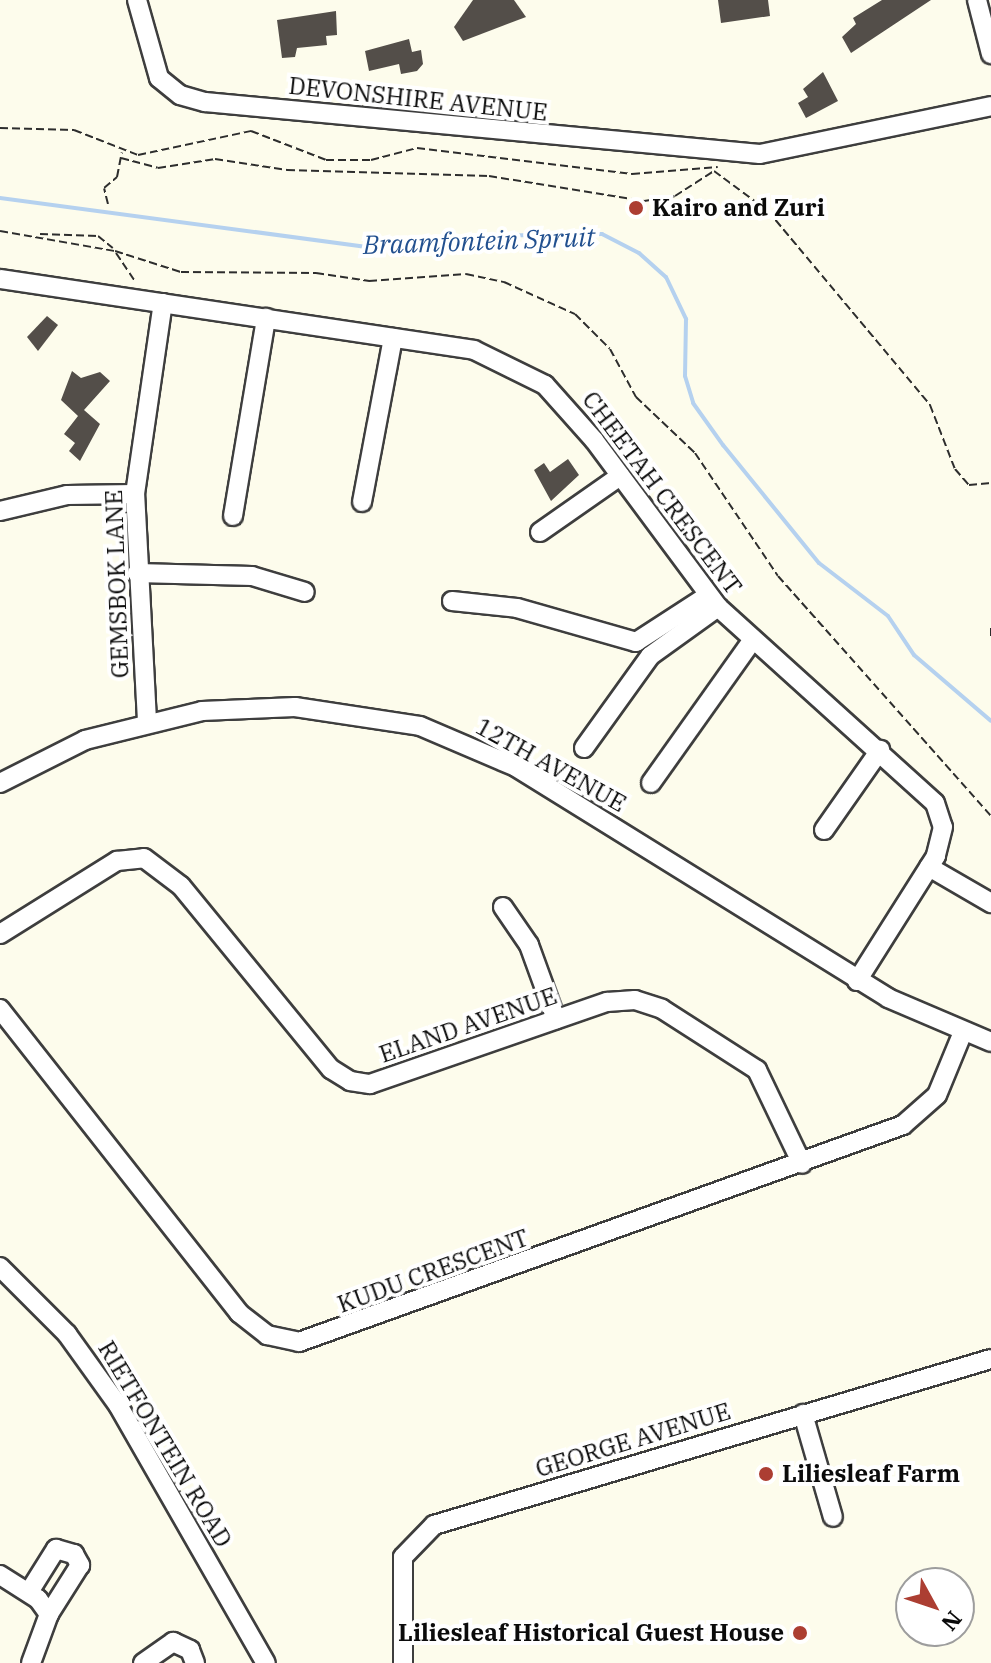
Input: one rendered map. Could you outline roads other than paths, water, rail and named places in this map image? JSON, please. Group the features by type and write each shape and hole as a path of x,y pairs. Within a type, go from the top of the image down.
{"street":[{"name":"DEVONSHIRE AVENUE","path":"137,0 159,78 191,99 734,154 760,154 991,106"},
{"path":"977,0 991,54"},
{"name":"CHEETAH CRESCENT","path":"0,279 474,350 526,372 564,403 712,602 752,641 927,792 940,814 941,841 929,867 857,981"},
{"name":"GEMSBOK LANE","path":"147,721 135,494 163,303"},
{"path":"233,516 266,318"},
{"path":"362,502 393,338"},
{"path":"540,532 620,476"},
{"path":"0,511 67,495 135,494"},
{"path":"137,573 252,576 305,592"},
{"path":"452,601 517,608 636,642 712,602"},
{"path":"584,748 650,656 712,602"},
{"path":"651,783 752,641"},
{"name":"12TH AVENUE","path":"0,783 85,740 147,721 247,706 362,713 470,744 575,802 857,981 963,1032 991,1042"},
{"path":"824,830 880,750"},
{"name":"ELAND AVENUE","path":"0,934 117,861 144,858 181,886 331,1069 350,1081 370,1084 556,1019 622,1000 662,1009 757,1070 802,1164"},
{"path":"929,867 991,903"},
{"path":"503,907 529,945 556,1019"},
{"name":"KUDU CRESCENT","path":"0,1009 239,1313 285,1342 314,1339 802,1164 919,1117 937,1095 963,1032"},
{"name":"RIETFONTEIN ROAD","path":"0,1267 67,1334 118,1405 266,1663"},
{"name":"GEORGE AVENUE","path":"403,1663 403,1557 426,1529 991,1359"},
{"path":"803,1414 833,1517"},
{"path":"29,1592 56,1549 74,1554 80,1565 49,1614 41,1654 31,1663"},
{"path":"0,1575 29,1592 49,1614"},
{"path":"143,1663 173,1642 190,1650 195,1663"}],"waterway":[{"name":"Braamfontein Spruit","path":"0,198 384,249 475,236 602,234 639,253 666,277 686,319 685,376 693,403 723,445 819,563 888,616 914,655 991,721"}],"place":[{"name":"Kairo and Zuri","path":"636,208"},
{"name":"Liliesleaf Farm","path":"766,1474"},
{"name":"Liliesleaf Historical Guest House","path":"800,1633"}]}
